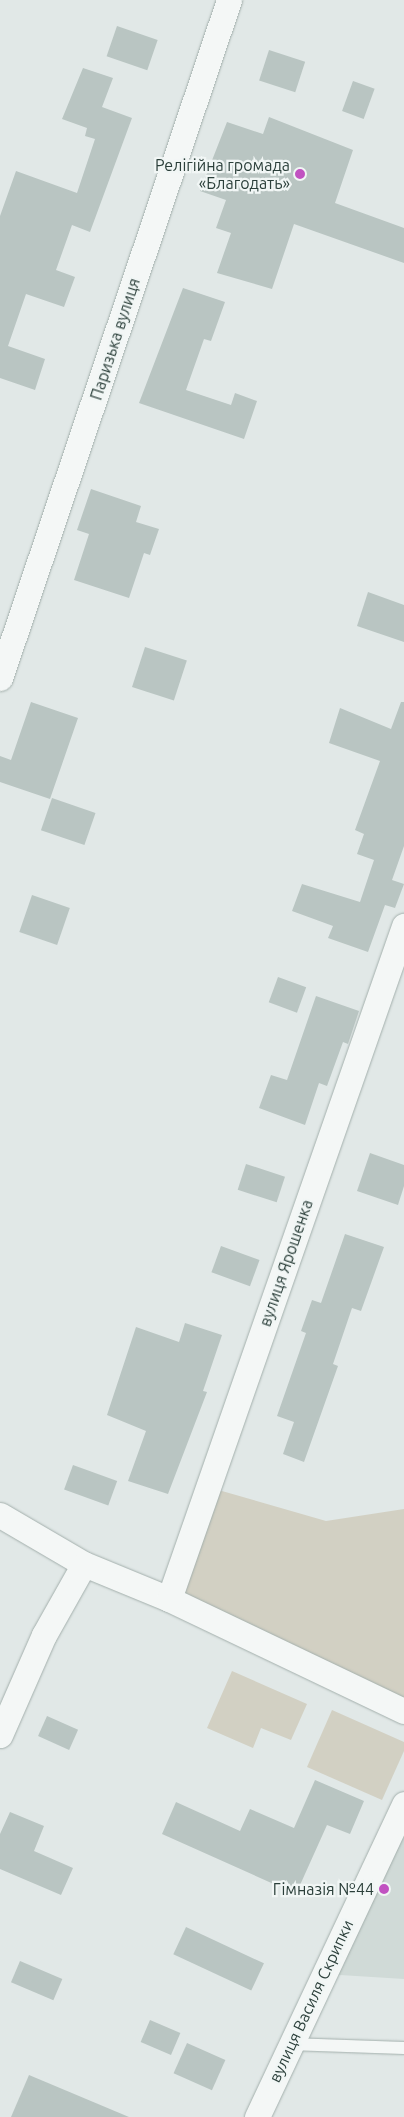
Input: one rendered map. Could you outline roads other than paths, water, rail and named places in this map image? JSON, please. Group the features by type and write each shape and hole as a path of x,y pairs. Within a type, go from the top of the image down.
{"street":[{"name":"Паризька вулиця","path":"0,678 229,0"},
{"name":"вулиця Ярошенка","path":"169,1600 404,926"},
{"path":"0,1516 84,1564 169,1600 404,1711"},
{"path":"0,1735 44,1635 84,1564"},
{"name":"вулиця Василя Скрипки","path":"257,2117 289,2044 404,1804"}],"lane":[{"path":"289,2044 404,2048"}],"place":[{"name":"Релігійна громада «Благодать»","path":"300,174"},
{"name":"Гімназія №44","path":"384,1889"}]}
